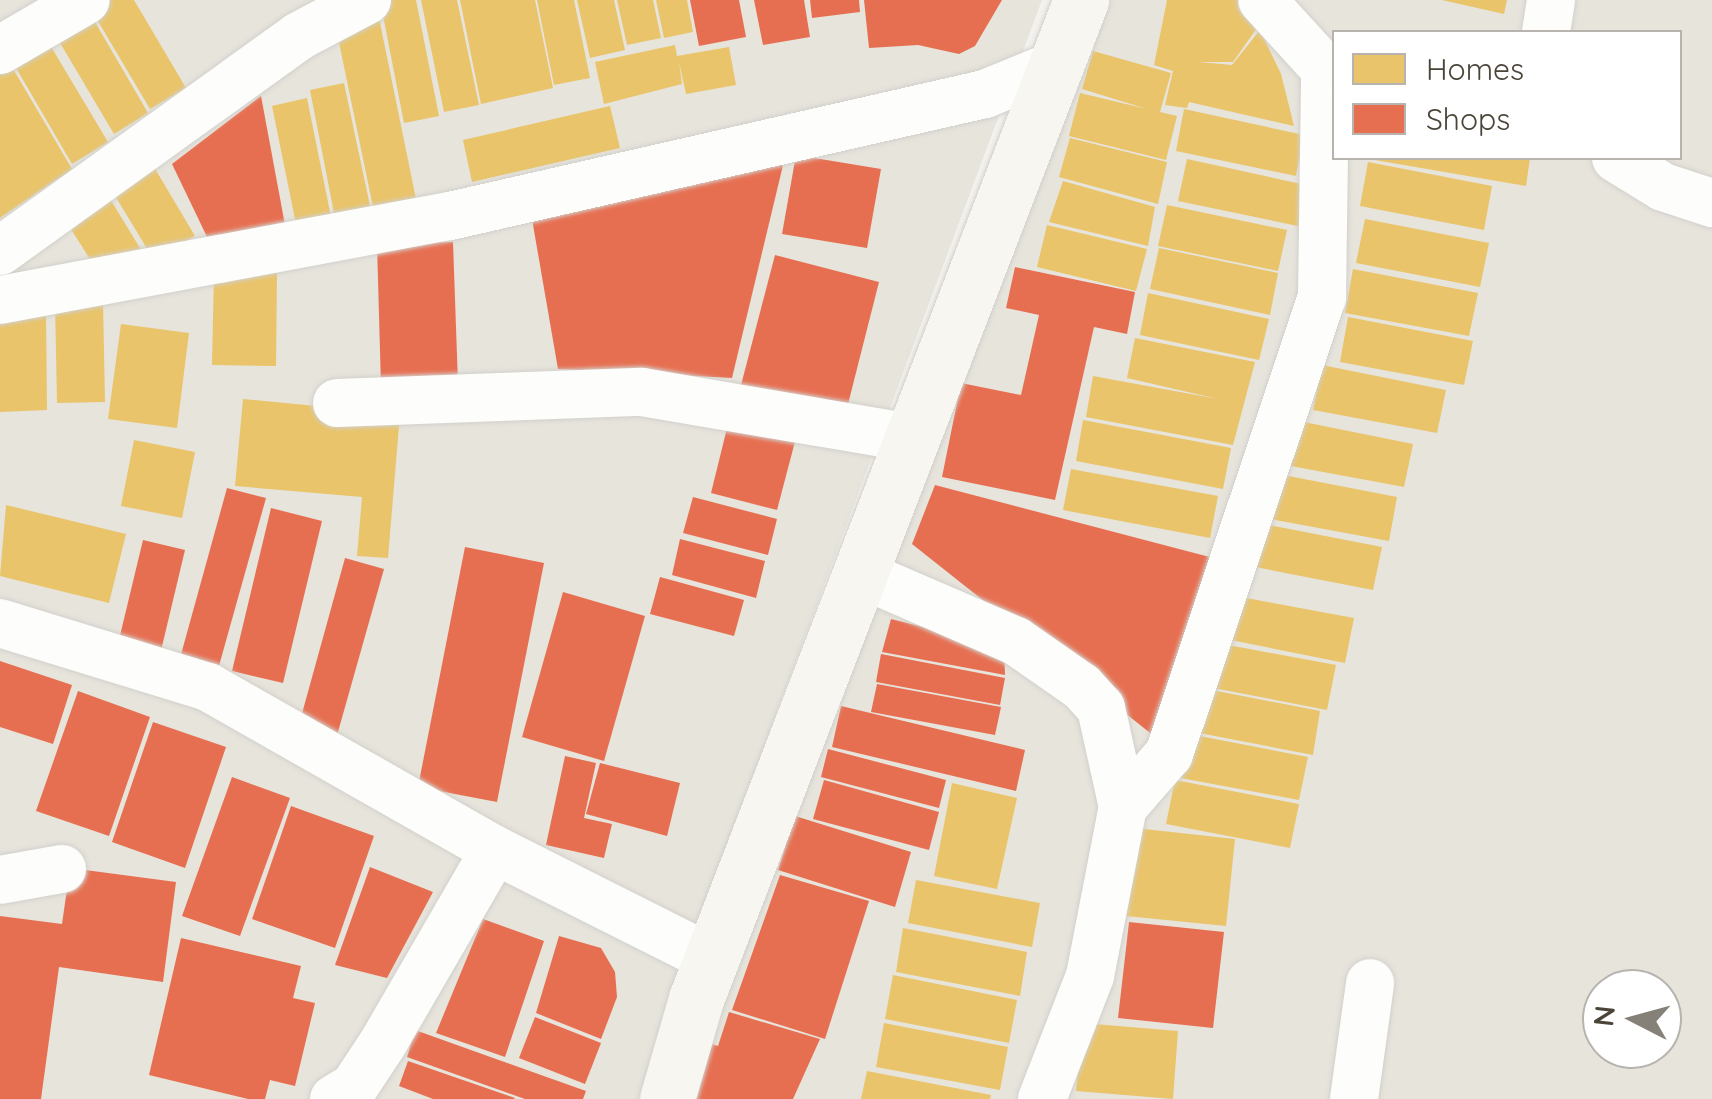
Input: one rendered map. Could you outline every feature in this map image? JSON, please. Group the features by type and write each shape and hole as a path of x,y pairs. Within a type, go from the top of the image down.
{"main road":[{"path":"667,1099 712,959 1081,0"}],"street":[{"path":"0,50 86,0"},
{"path":"0,251 299,36 367,0"},
{"path":"1122,807 1168,754 1322,298 1330,69 1262,0"},
{"path":"1546,30 1550,0"},
{"path":"0,300 469,212 985,94 1056,65"},
{"path":"1619,160 1663,187 1712,203"},
{"path":"337,403 642,392 912,438"},
{"path":"860,574 1016,641 1082,687 1101,708 1122,807 1090,976 1042,1099"},
{"path":"0,623 208,686 495,850 712,959"},
{"path":"334,1099 354,1087 384,1043 495,850"},
{"path":"0,880 62,868"},
{"path":"1354,1099 1370,983"}],"shaded area":[{"path":"0,0 1042,0 671,996 643,1099 0,1099"},
{"path":"1095,0 1712,0 1712,1099 682,1099"}],"building: Homes":[{"path":"100,0 134,0 186,88 150,109 89,6"},
{"path":"380,0 416,0 439,116 404,123"},
{"path":"421,0 457,0 479,105 444,112"},
{"path":"460,0 535,0 553,88 481,104"},
{"path":"537,0 574,0 590,78 554,85"},
{"path":"577,0 614,0 625,50 590,58"},
{"path":"617,0 653,0 661,38 627,45"},
{"path":"656,0 687,0 693,32 664,38"},
{"path":"1167,0 1249,0 1257,28 1233,62 1199,62 1232,65 1260,30 1281,74 1294,126 1189,102 1187,108 1165,105 1173,71 1154,65"},
{"path":"1442,0 1507,0 1504,14"},
{"path":"88,10 148,113 114,134 53,31"},
{"path":"378,13 416,199 373,207 335,23"},
{"path":"47,40 108,142 72,164 12,61"},
{"path":"675,45 677,56 729,47 736,85 686,94 679,62 682,84 604,104 595,62"},
{"path":"1093,51 1171,73 1160,112 1177,116 1166,160 1069,136 1080,93 1147,109 1082,89"},
{"path":"12,67 72,169 0,218 0,73"},
{"path":"344,83 370,206 334,213 310,90"},
{"path":"307,98 332,222 297,229 272,106"},
{"path":"610,106 620,148 472,182 463,140"},
{"path":"1184,109 1304,135 1296,176 1176,151"},
{"path":"1070,138 1167,162 1158,204 1059,177"},
{"path":"1187,159 1306,185 1298,226 1178,201"},
{"path":"1375,160 1530,160 1526,186"},
{"path":"151,162 195,236 154,260 109,186"},
{"path":"1368,162 1492,186 1484,230 1360,206"},
{"path":"1063,181 1155,207 1148,246 1049,222"},
{"path":"104,189 143,253 102,278 62,215"},
{"path":"1167,205 1287,230 1278,271 1158,246"},
{"path":"1365,219 1489,243 1480,287 1356,263"},
{"path":"1047,225 1147,249 1136,291 1037,267"},
{"path":"1159,248 1278,273 1270,315 1150,289"},
{"path":"1353,269 1478,293 1469,336 1345,313"},
{"path":"214,272 277,273 276,366 212,365"},
{"path":"1148,293 1269,319 1259,360 1140,335"},
{"path":"103,301 105,402 57,403 55,302"},
{"path":"0,310 46,310 47,410 0,412"},
{"path":"1348,317 1473,341 1464,385 1340,362"},
{"path":"121,324 189,333 177,428 108,419"},
{"path":"1135,338 1255,362 1233,445 1086,417 1093,376 1218,399 1127,378"},
{"path":"1322,365 1446,390 1437,433 1313,410"},
{"path":"243,399 400,414 388,558 357,556 362,497 235,486"},
{"path":"1289,419 1413,444 1404,487 1280,464"},
{"path":"1083,420 1231,448 1223,489 1076,461"},
{"path":"134,440 195,452 182,518 121,506"},
{"path":"1071,469 1218,496 1210,538 1063,510"},
{"path":"1273,473 1397,497 1389,541 1265,518"},
{"path":"6,505 126,534 109,603 0,576"},
{"path":"1258,523 1382,547 1373,590 1250,566"},
{"path":"1230,595 1354,618 1345,663 1221,638"},
{"path":"1212,642 1336,665 1327,710 1203,686"},
{"path":"1196,687 1320,711 1313,755 1189,731"},
{"path":"1184,733 1308,757 1299,800 1175,777"},
{"path":"1175,780 1299,804 1290,848 1166,824"},
{"path":"952,783 1017,798 997,889 934,876"},
{"path":"1135,828 1235,839 1226,926 1126,916"},
{"path":"916,880 1040,903 1032,947 908,923"},
{"path":"903,928 1027,952 1020,996 896,972"},
{"path":"893,975 1017,1000 1009,1043 885,1019"},
{"path":"884,1023 1008,1047 1000,1090 876,1067"},
{"path":"1082,1023 1178,1031 1173,1099 1076,1091"},
{"path":"867,1071 991,1095 990,1099 861,1099"}],"building: Shops":[{"path":"690,0 739,0 746,37 699,46"},
{"path":"754,0 804,0 810,37 763,45"},
{"path":"810,0 859,0 860,12 812,18"},
{"path":"864,0 1002,0 975,46 959,54 918,45 869,48"},
{"path":"261,96 285,225 209,241 172,164"},
{"path":"796,155 881,169 867,248 782,234"},
{"path":"784,161 732,378 558,369 532,219"},
{"path":"453,242 458,384 381,386 377,244"},
{"path":"775,255 879,282 845,416 740,389"},
{"path":"1015,267 1135,292 1127,334 1094,327 1055,500 942,477 961,383 1021,395 1039,315 1006,308"},
{"path":"730,416 797,434 777,510 711,493"},
{"path":"935,485 1221,560 1159,740 912,544"},
{"path":"227,488 266,498 215,680 177,669"},
{"path":"693,497 777,519 768,555 683,533"},
{"path":"271,508 322,521 283,683 232,671"},
{"path":"680,539 765,561 756,598 672,575"},
{"path":"143,540 185,550 159,659 117,648"},
{"path":"465,547 544,563 497,802 418,787"},
{"path":"345,558 384,569 336,739 298,728"},
{"path":"660,577 744,600 734,636 650,614"},
{"path":"563,592 645,616 604,761 522,737"},
{"path":"891,619 1004,647 1005,675 882,652"},
{"path":"881,654 1005,678 1000,705 876,682"},
{"path":"0,661 72,685 53,744 0,727"},
{"path":"877,684 1001,707 995,735 871,712"},
{"path":"78,691 150,717 109,836 36,811"},
{"path":"841,706 1025,750 1016,791 832,747"},
{"path":"153,722 226,747 185,868 112,842"},
{"path":"828,749 946,780 939,808 821,777"},
{"path":"565,756 596,763 584,818 612,824 604,858 546,845"},
{"path":"600,763 680,783 667,836 586,814"},
{"path":"232,777 290,798 240,936 182,916"},
{"path":"824,780 939,812 929,850 813,819"},
{"path":"291,806 374,836 335,948 252,919"},
{"path":"795,816 911,852 895,907 778,870"},
{"path":"370,867 433,892 387,978 335,965"},
{"path":"70,868 176,882 163,982 59,967 41,1099 0,1099 0,916 62,924"},
{"path":"780,875 869,901 825,1039 732,1010"},
{"path":"483,919 544,941 505,1057 436,1033"},
{"path":"1129,922 1224,932 1213,1028 1118,1018"},
{"path":"559,936 601,948 615,972 617,997 601,1039 536,1013"},
{"path":"181,938 301,966 293,998 315,1003 295,1086 270,1080 265,1099 248,1099 149,1075"},
{"path":"729,1012 820,1039 793,1099 690,1099 708,1043 718,1046"},
{"path":"535,1017 601,1043 585,1084 519,1058"},
{"path":"415,1030 586,1091 583,1099 525,1099 407,1057"},
{"path":"408,1061 515,1098 433,1099 399,1086"}]}
